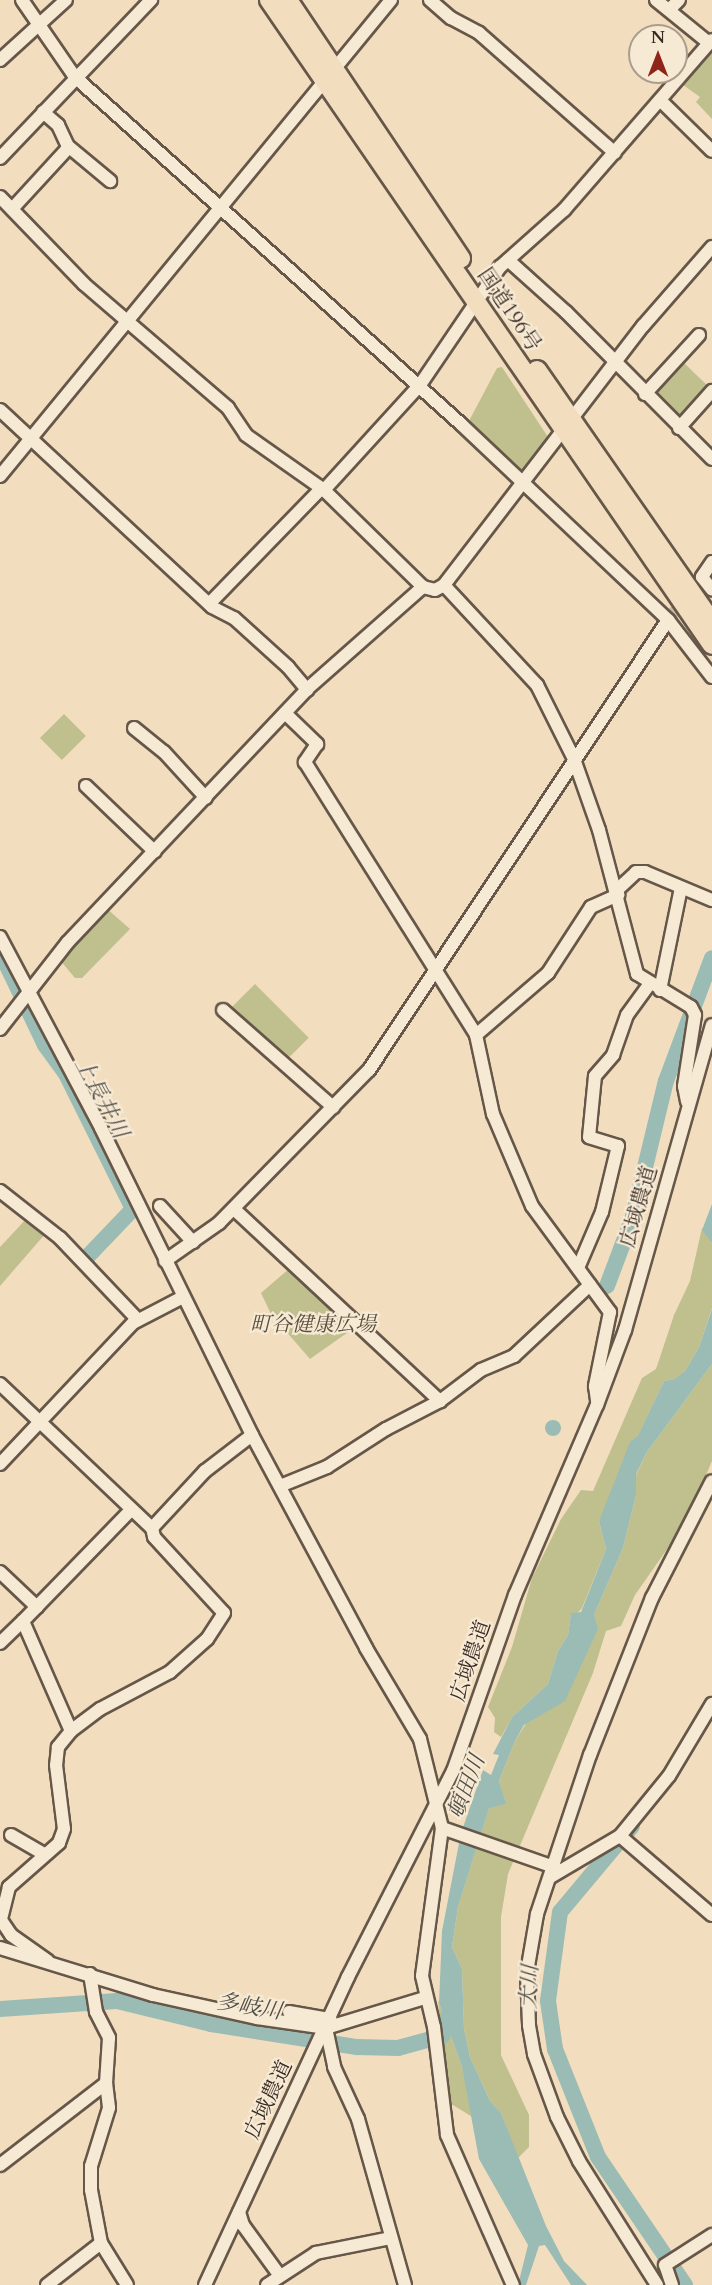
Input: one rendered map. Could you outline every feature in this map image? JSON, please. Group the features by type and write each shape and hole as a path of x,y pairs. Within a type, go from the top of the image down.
{"highway":[{"name":"国道196号","path":"269,0 330,76 567,425 712,645"},
{"name":"国道196号","path":"288,0 330,76"},
{"name":"国道196号","path":"567,425 712,622"}],"street":[{"path":"22,0 37,26 75,77 420,386 668,620 712,677"},
{"path":"0,60 66,0"},
{"path":"0,158 150,0"},
{"path":"0,476 391,0"},
{"path":"430,0 451,18 479,33 615,153"},
{"path":"209,604 323,489 420,386 479,295 508,260 564,210 662,101 711,42 656,0"},
{"path":"669,10 679,0"},
{"path":"662,101 712,151"},
{"path":"43,112 58,125 69,147 110,181"},
{"path":"12,209 69,147"},
{"path":"0,197 84,284 228,408 246,435 323,489 423,587 435,590 444,585 643,326 712,247"},
{"path":"508,260 566,312 615,364 712,459"},
{"path":"645,394 699,335"},
{"path":"679,428 712,391"},
{"path":"0,410 209,604 234,618 288,667 307,690"},
{"path":"712,562 702,577 712,590"},
{"path":"444,585 537,685 574,759 618,893 631,961 637,974 691,1007 695,1015 684,1086 687,1106"},
{"path":"0,1029 68,942 307,690 423,587"},
{"path":"165,1261 234,1209 369,1070 668,620"},
{"path":"285,713 317,744 305,762 476,1035 494,1114 532,1206 610,1312 595,1386 597,1405"},
{"path":"134,728 164,752 206,798"},
{"path":"86,786 155,852"},
{"path":"476,1035 548,973 596,902 618,893 636,872 645,872 712,900"},
{"path":"578,1268 602,1212 618,1146 589,1137 595,1077 612,1055 627,1015 655,986 681,888"},
{"path":"0,937 252,1435 366,1648 420,1739 442,1828 422,1977 425,1998 434,2027 447,2135 513,2285"},
{"path":"223,1010 333,1107"},
{"name":"広域農道","path":"205,2285 328,2023 453,1770 514,1595 597,1405 625,1330 687,1106 712,1025"},
{"path":"0,1191 60,1238 138,1320"},
{"path":"160,1206 193,1242"},
{"path":"234,1209 440,1401"},
{"path":"280,1486 327,1467 386,1429 440,1401 481,1370 514,1356 590,1285"},
{"path":"0,1464 138,1320 183,1297"},
{"path":"0,1384 152,1528 154,1537 224,1613 207,1639 170,1672 100,1709 70,1731 58,1747 56,1765 64,1829 59,1843 9,1887 1,1920 11,1935 48,1961"},
{"path":"152,1528 205,1471 252,1435"},
{"path":"657,2285 579,2161 557,2117 534,2054 529,2025 527,1972 537,1914 553,1872 590,1755 652,1598 711,1486"},
{"path":"0,1643 131,1510"},
{"path":"0,1572 37,1607"},
{"path":"23,1621 70,1731"},
{"path":"553,1872 620,1836 669,1776 712,1704"},
{"path":"442,1828 553,1872"},
{"path":"10,1835 44,1854"},
{"path":"620,1836 712,1915"},
{"path":"0,1948 153,1995 257,2018 328,2023 425,1998"},
{"path":"90,1974 96,2012 109,2038 106,2083 109,2108 92,2166 91,2190 101,2243 127,2285"},
{"path":"289,2012 328,2023"},
{"path":"328,2023 334,2067 358,2119 405,2285"},
{"path":"0,2165 106,2083"},
{"path":"239,2212 243,2225 280,2276"},
{"path":"672,2285 665,2265 712,2235"},
{"path":"267,2285 316,2253 391,2238"},
{"path":"47,2285 101,2243"}],"green space":[{"path":"707,48 712,52 712,119 696,102 700,97 682,84 688,84 688,71"},
{"path":"681,360 711,389 678,424 648,395"},
{"path":"502,367 548,437 520,475 469,421 497,368"},
{"path":"64,714 86,736 62,760 40,738"},
{"path":"105,907 130,929 82,978 75,978 59,959"},
{"path":"255,984 309,1038 282,1065 228,1011"},
{"path":"28,1217 46,1233 0,1286 0,1247"},
{"path":"702,1228 712,1243 712,1308 699,1347 685,1371 676,1379 664,1381 599,1521 606,1549 582,1608 576,1615 571,1614 568,1635 558,1651 548,1684 512,1717 501,1737 494,1732 495,1718 488,1707 512,1647 532,1578 561,1519 581,1490 593,1491 642,1378 656,1369 674,1315 690,1281"},
{"name":"町谷健康広場","path":"290,1268 354,1328 310,1359 271,1314 261,1293"},
{"path":"712,1364 712,1461 686,1522 635,1595 621,1626 606,1631 593,1673 508,1874 501,1917 501,2055 529,2115 529,2147 518,2158 501,2113 490,2101 470,2057 464,2029 462,1969 452,1947 458,1907 489,1807 505,1804 499,1781 515,1741 594,1615 623,1548 636,1495 636,1475 647,1452"},
{"path":"438,2000 462,2067 474,2118 448,2102"}],"water":[{"path":"712,1204 712,1243 702,1230"},
{"path":"712,1309 712,1364 647,1452 636,1474 636,1495 623,1548 594,1615 598,1629 565,1701 524,1725 515,1741 499,1781 506,1804 489,1808 458,1907 452,1947 462,1969 464,2029 470,2057 490,2101 501,2113 546,2226 564,2261 587,2285 571,2285 545,2245 539,2246 526,2285 518,2285 528,2245 479,2159 462,2067 439,2003 442,1931 461,1833 483,1770 491,1775 499,1755 493,1754 512,1717 548,1684 558,1651 568,1635 571,1613 581,1612 606,1549 599,1521 630,1442 638,1436 664,1381 675,1379 685,1371 699,1347"},
{"path":"553,1420 559,1422 561,1428 559,1434 553,1436 547,1434 545,1428 547,1422"}],"waterway":[{"name":"上長井川","path":"0,951 45,1045 66,1074 133,1209 89,1255"},
{"path":"607,1286 633,1217 666,1081 712,958"},
{"name":"大川","path":"632,1826 560,1912 548,2001 555,2049 598,2157 685,2285"},
{"name":"多岐川","path":"0,2009 117,2001 211,2024 357,2047 398,2048 442,2036 453,2002"}],"tunnel":[{"path":"668,620 702,577"}],"water label":[{"name":"頓田川","path":"467,1787"}]}
